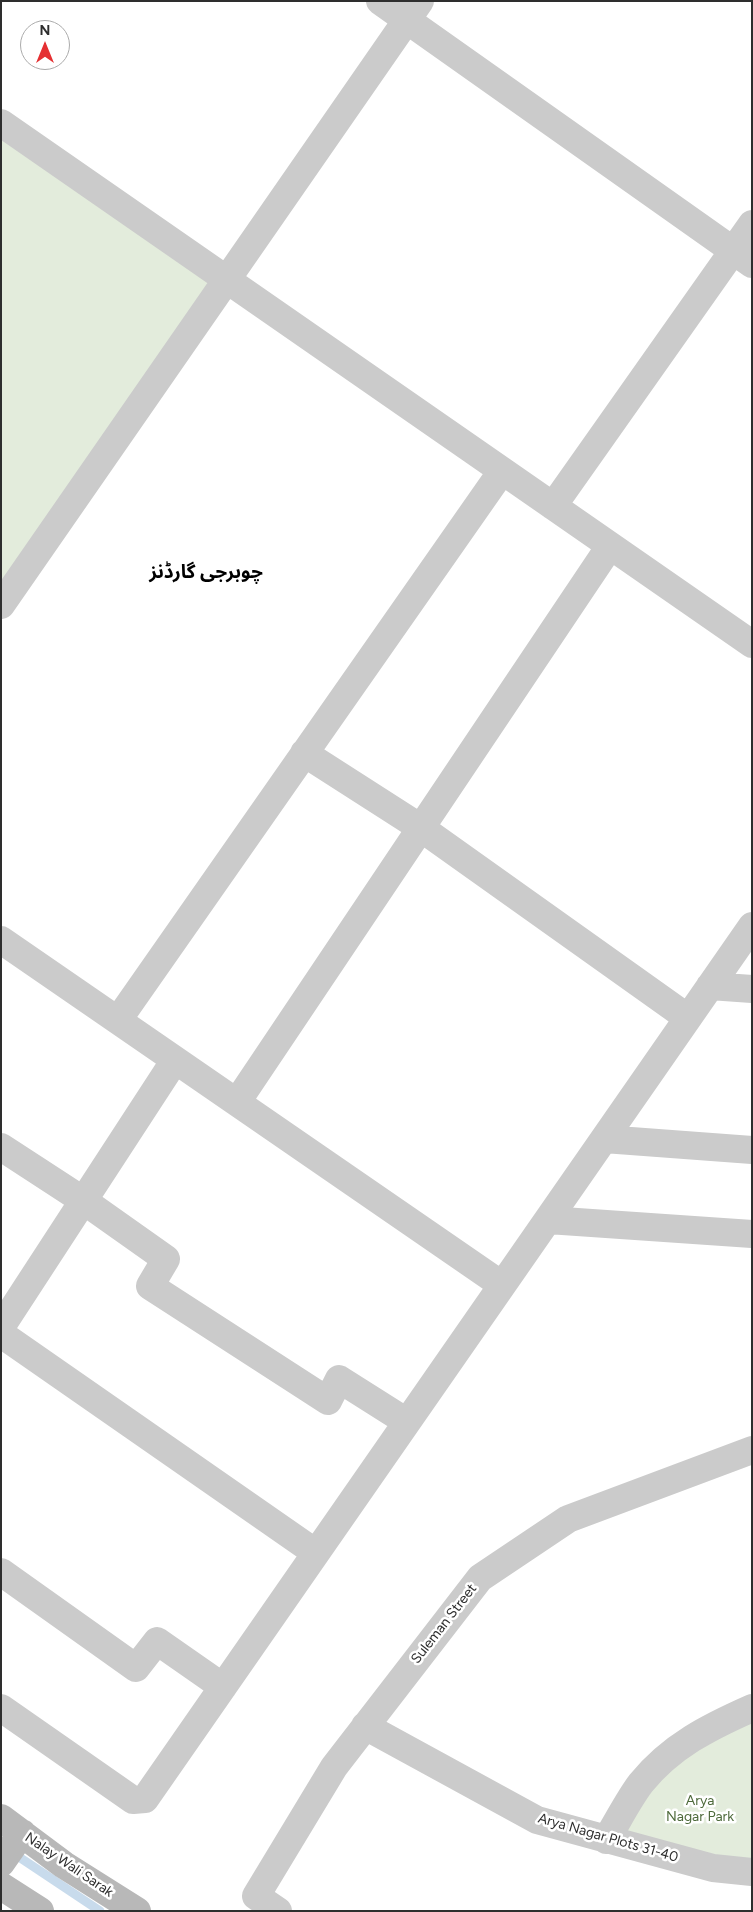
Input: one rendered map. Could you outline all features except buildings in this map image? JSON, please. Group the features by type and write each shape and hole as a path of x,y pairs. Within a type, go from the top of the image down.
{"main road":[{"path":"1,1864 12,1826"},
{"name":"Nalay Wali Sarak","path":"12,1826 64,1865 137,1911"},
{"path":"1,1886 40,1911"}],"street":[{"path":"380,1 414,10 742,257"},
{"path":"1,605 414,10"},
{"path":"1,123 752,644"},
{"path":"553,506 742,257 752,224"},
{"path":"118,1020 502,471"},
{"path":"237,1102 610,546"},
{"path":"304,753 421,828 688,1018"},
{"path":"1,1708 133,1800 145,1799 752,926"},
{"path":"1,940 502,1285"},
{"path":"710,986 752,989"},
{"path":"1,1327 175,1060"},
{"path":"604,1139 752,1150"},
{"path":"1,1146 84,1200 166,1259 150,1286 328,1401 339,1379 407,1422"},
{"path":"548,1220 752,1234"},
{"path":"1,1334 316,1553"},
{"name":"Suleman Street","path":"278,1911 256,1896 334,1767 480,1578 568,1519 752,1450"},
{"path":"1,1572 136,1668 157,1641 223,1687"},
{"path":"606,1840 640,1784 669,1753 711,1726 752,1708"},
{"name":"Arya Nagar Plots 31-40","path":"366,1726 537,1820 714,1868 752,1872"}],"green space":[{"path":"1,123 227,279 1,605"},
{"name":"Arya Nagar Park","path":"752,1716 752,1867 610,1838 675,1758"}],"waterway":[{"path":"13,1853 100,1911"}],"district":[{"name":"چوبرجی گارڈنز","path":"206,572"}]}
